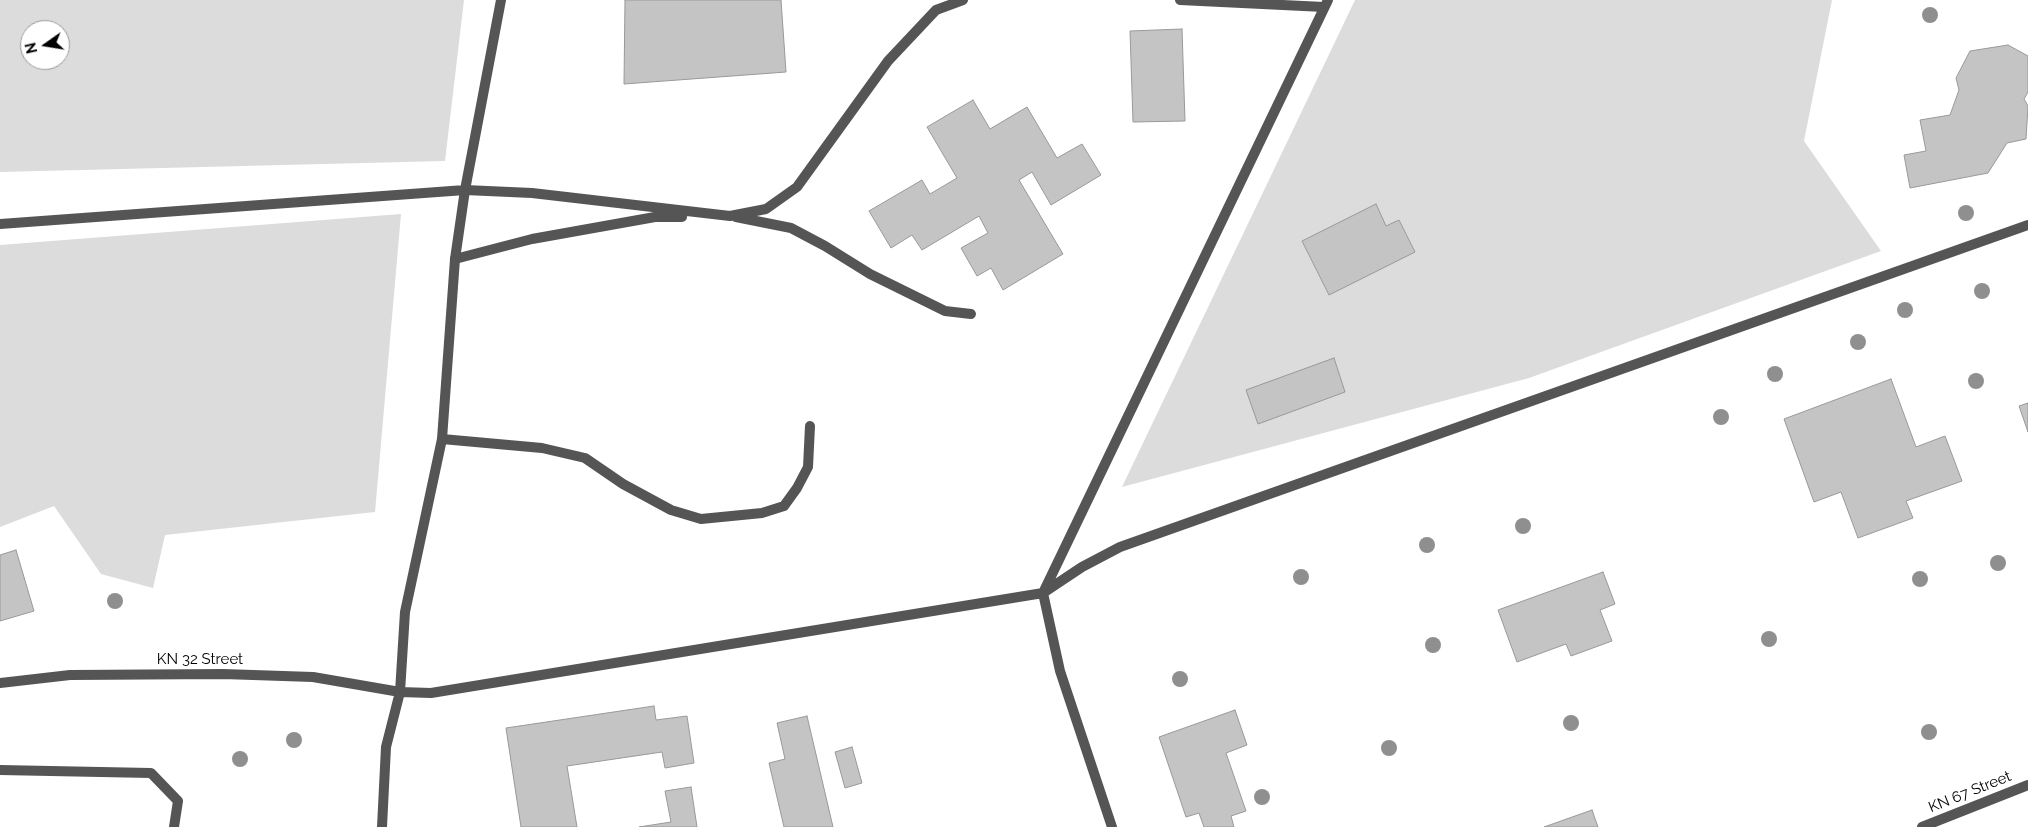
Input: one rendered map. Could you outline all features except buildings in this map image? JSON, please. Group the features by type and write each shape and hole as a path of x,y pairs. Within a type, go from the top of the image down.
{"street":[{"path":"382,827 386,747 400,692 405,612 442,439 456,260 465,190 500,0"},
{"path":"456,260 532,239 655,217 730,216 766,209 797,187 888,61 936,10 963,0"},
{"path":"1112,827 1060,671 1043,593 1326,4 1180,0"},
{"path":"0,224 465,190 532,193 730,216 791,228 825,246 870,274 945,311 971,314"},
{"path":"1043,593 1082,567 1120,547 2028,225"},
{"path":"442,439 542,448 585,458 622,484 671,510 701,519 762,513 784,506 797,488 808,466 810,426"},
{"name":"KN 32 Street","path":"0,682 70,675 223,674 313,677 400,692 431,693 1043,593"},
{"path":"0,770 151,773 178,801 174,827"},
{"name":"KN 67 Street","path":"1922,827 2028,785"}],"shaded area":[{"path":"0,0 464,0 445,161 0,172"},
{"path":"1355,0 1832,0 1804,141 1881,251 1529,378 1122,487"},
{"path":"401,214 375,512 165,535 153,588 101,574 54,506 0,527 0,245"}]}
